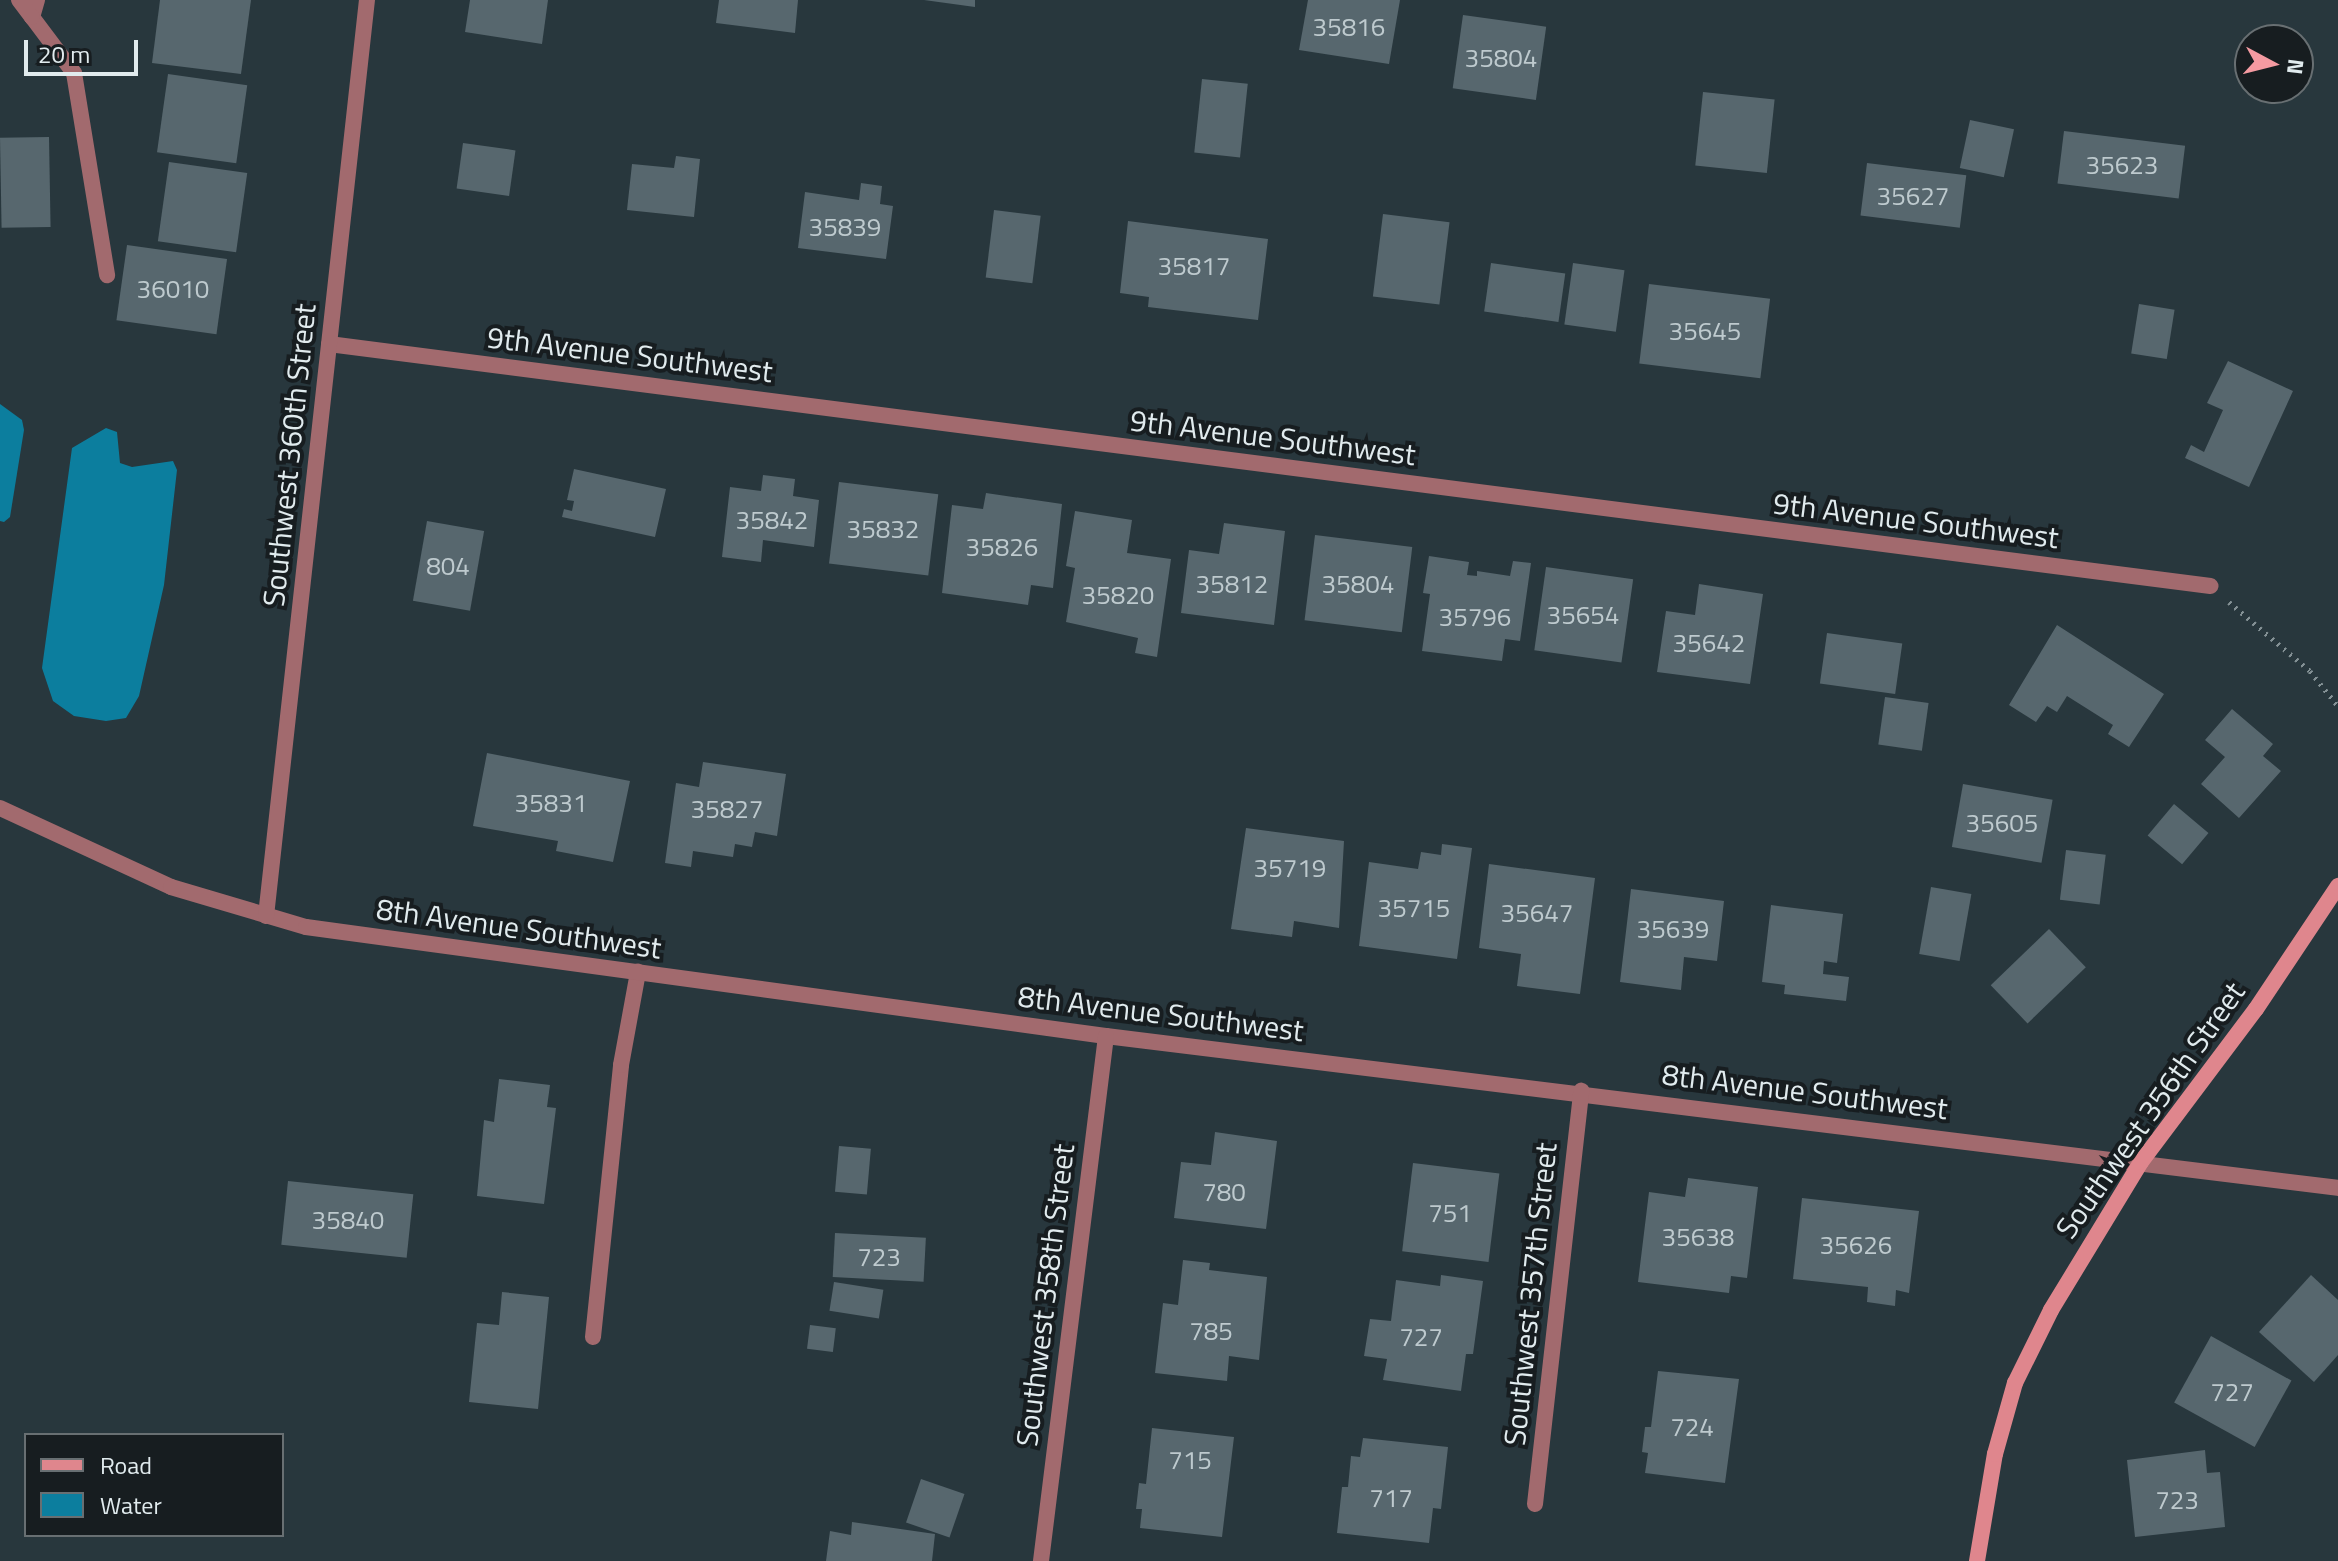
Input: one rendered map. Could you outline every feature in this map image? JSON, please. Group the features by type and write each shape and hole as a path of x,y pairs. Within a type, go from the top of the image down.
{"main road":[{"name":"Southwest 356th Street","path":"1977,1561 1995,1454 2015,1383 2090,1239 2141,1162 2256,1009 2338,886"}],"street":[{"path":"19,0 74,73 107,275"},
{"path":"32,17 37,0"},
{"name":"Southwest 360th Street","path":"266,916 367,0"},
{"name":"9th Avenue Southwest","path":"329,344 2210,586"},
{"name":"8th Avenue Southwest","path":"0,808 171,887 306,927 1106,1036 1581,1091 2338,1188"},
{"path":"593,1337 621,1065 638,972"},
{"name":"Southwest 358th Street","path":"1041,1561 1106,1036"},
{"name":"Southwest 357th Street","path":"1535,1504 1581,1091"}],"path":[{"path":"2210,586 2310,671 2338,706"}],"water":[{"path":"0,404 22,420 24,430 10,517 4,522 0,521"},
{"path":"106,428 117,432 120,463 132,467 173,461 177,470 164,585 139,696 126,718 106,721 74,716 53,701 42,668 72,448"}],"building":[{"path":"160,0 251,0 241,74 152,63"},
{"path":"470,0 548,0 542,44 465,32"},
{"path":"719,0 798,0 795,33 716,23"},
{"path":"924,0 975,0 975,7"},
{"path":"1308,0 1400,0 1389,64 1299,50"},
{"path":"1463,15 1546,27 1536,100 1453,88"},
{"path":"168,74 247,85 236,163 157,152"},
{"path":"1202,79 1248,84 1240,157 1194,153"},
{"path":"1703,92 1775,100 1767,173 1695,166"},
{"path":"1970,120 2014,129 2004,177 1960,168"},
{"path":"2064,131 2185,146 2179,198 2058,184"},
{"path":"49,137 51,227 2,228 0,138"},
{"path":"463,143 515,150 509,196 457,189"},
{"path":"676,156 700,159 694,217 627,210 632,164 674,168"},
{"path":"169,162 247,173 236,252 158,241"},
{"path":"1867,163 1966,175 1960,228 1861,216"},
{"path":"861,183 882,186 880,204 893,206 886,259 798,248 805,192 859,200"},
{"path":"994,210 1041,216 1032,283 986,277"},
{"path":"1383,214 1450,222 1439,305 1373,296"},
{"path":"1128,221 1268,239 1258,320 1148,307 1149,297 1120,293"},
{"path":"127,245 227,259 216,334 116,320"},
{"path":"1491,263 1565,273 1558,322 1484,312"},
{"path":"1573,263 1624,270 1616,332 1564,324"},
{"path":"1649,284 1770,299 1760,378 1639,363"},
{"path":"2139,304 2175,310 2167,359 2131,353"},
{"path":"2228,361 2293,391 2249,487 2185,458 2191,445 2204,452 2223,410 2207,403"},
{"path":"574,469 666,489 655,537 562,517 564,509 572,511 574,501 567,500"},
{"path":"763,475 795,479 793,496 819,500 814,547 763,540 761,562 722,557 730,487 761,491"},
{"path":"839,482 938,494 928,576 829,563"},
{"path":"986,493 1062,504 1053,588 1031,585 1028,605 942,593 952,505 983,509"},
{"path":"1075,511 1132,520 1127,553 1171,559 1157,657 1135,653 1138,638 1066,622 1075,568 1066,566"},
{"path":"427,521 484,531 470,611 413,601"},
{"path":"1224,523 1285,531 1274,625 1181,613 1189,550 1219,554"},
{"path":"1315,535 1412,547 1402,632 1305,620"},
{"path":"1429,556 1469,562 1467,575 1477,576 1477,571 1510,576 1513,561 1531,563 1520,641 1505,639 1502,661 1422,651 1430,594 1423,593"},
{"path":"1546,567 1633,579 1621,662 1534,650"},
{"path":"1699,584 1763,594 1750,684 1657,672 1666,611 1695,615"},
{"path":"2057,625 2164,694 2129,747 2108,734 2113,725 2067,696 2057,712 2047,706 2036,722 2009,705"},
{"path":"1827,633 1902,644 1895,694 1820,684"},
{"path":"1885,697 1929,703 1922,751 1878,745"},
{"path":"2232,709 2273,744 2263,756 2281,771 2239,818 2201,784 2225,757 2205,740"},
{"path":"487,753 630,781 613,862 556,851 558,841 473,826"},
{"path":"703,762 786,774 777,836 755,832 752,847 735,844 733,857 693,851 691,867 665,863 676,783 699,787"},
{"path":"1963,784 2053,800 2042,863 1952,847"},
{"path":"2174,804 2208,833 2182,864 2148,835"},
{"path":"1246,828 1344,841 1339,928 1294,921 1292,937 1231,929"},
{"path":"1442,844 1472,848 1457,959 1359,946 1369,862 1418,869 1421,852 1441,855"},
{"path":"2066,850 2106,855 2100,905 2060,900"},
{"path":"1489,864 1595,878 1580,994 1517,986 1521,954 1479,948"},
{"path":"1931,887 1971,894 1960,961 1919,954"},
{"path":"1631,889 1724,901 1717,961 1684,957 1681,990 1620,982"},
{"path":"1771,905 1843,914 1837,963 1824,961 1823,974 1849,977 1846,1001 1784,994 1785,985 1762,982"},
{"path":"2049,929 2086,967 2028,1023 1991,985"},
{"path":"499,1079 550,1085 547,1107 556,1108 544,1204 477,1196 484,1120 494,1122"},
{"path":"1215,1132 1277,1141 1266,1229 1174,1218 1181,1162 1211,1165"},
{"path":"839,1146 871,1149 867,1195 835,1192"},
{"path":"1413,1163 1499,1174 1489,1262 1402,1251"},
{"path":"1688,1178 1758,1187 1747,1278 1731,1276 1729,1293 1638,1282 1649,1192 1685,1197"},
{"path":"288,1181 413,1194 407,1258 281,1245"},
{"path":"1802,1198 1919,1211 1909,1293 1896,1290 1895,1306 1867,1302 1868,1287 1793,1279"},
{"path":"835,1233 926,1238 924,1282 833,1277"},
{"path":"1183,1260 1210,1263 1209,1270 1267,1277 1259,1360 1229,1356 1227,1381 1155,1373 1163,1303 1178,1305"},
{"path":"1441,1275 1483,1281 1473,1354 1466,1354 1461,1391 1383,1380 1387,1359 1364,1356 1370,1319 1391,1321 1396,1280 1440,1286"},
{"path":"2311,1275 2338,1300 2338,1355 2314,1382 2259,1332"},
{"path":"834,1282 883,1290 879,1318 829,1311"},
{"path":"502,1292 549,1297 538,1409 469,1402 477,1323 499,1325"},
{"path":"810,1325 836,1328 833,1352 807,1349"},
{"path":"2211,1336 2291,1381 2255,1447 2174,1402"},
{"path":"1658,1371 1739,1379 1725,1483 1645,1473 1648,1453 1642,1452 1645,1427 1651,1427"},
{"path":"1152,1428 1234,1437 1222,1537 1140,1528 1142,1509 1136,1509 1139,1483 1146,1484"},
{"path":"1363,1438 1448,1447 1441,1509 1433,1508 1429,1543 1337,1533 1342,1487 1348,1487 1351,1456 1360,1457"},
{"path":"2205,1450 2207,1473 2220,1472 2225,1527 2135,1537 2127,1460"},
{"path":"921,1479 964,1494 950,1537 906,1522"},
{"path":"852,1522 935,1534 932,1561 826,1561 830,1531 851,1535"}]}
